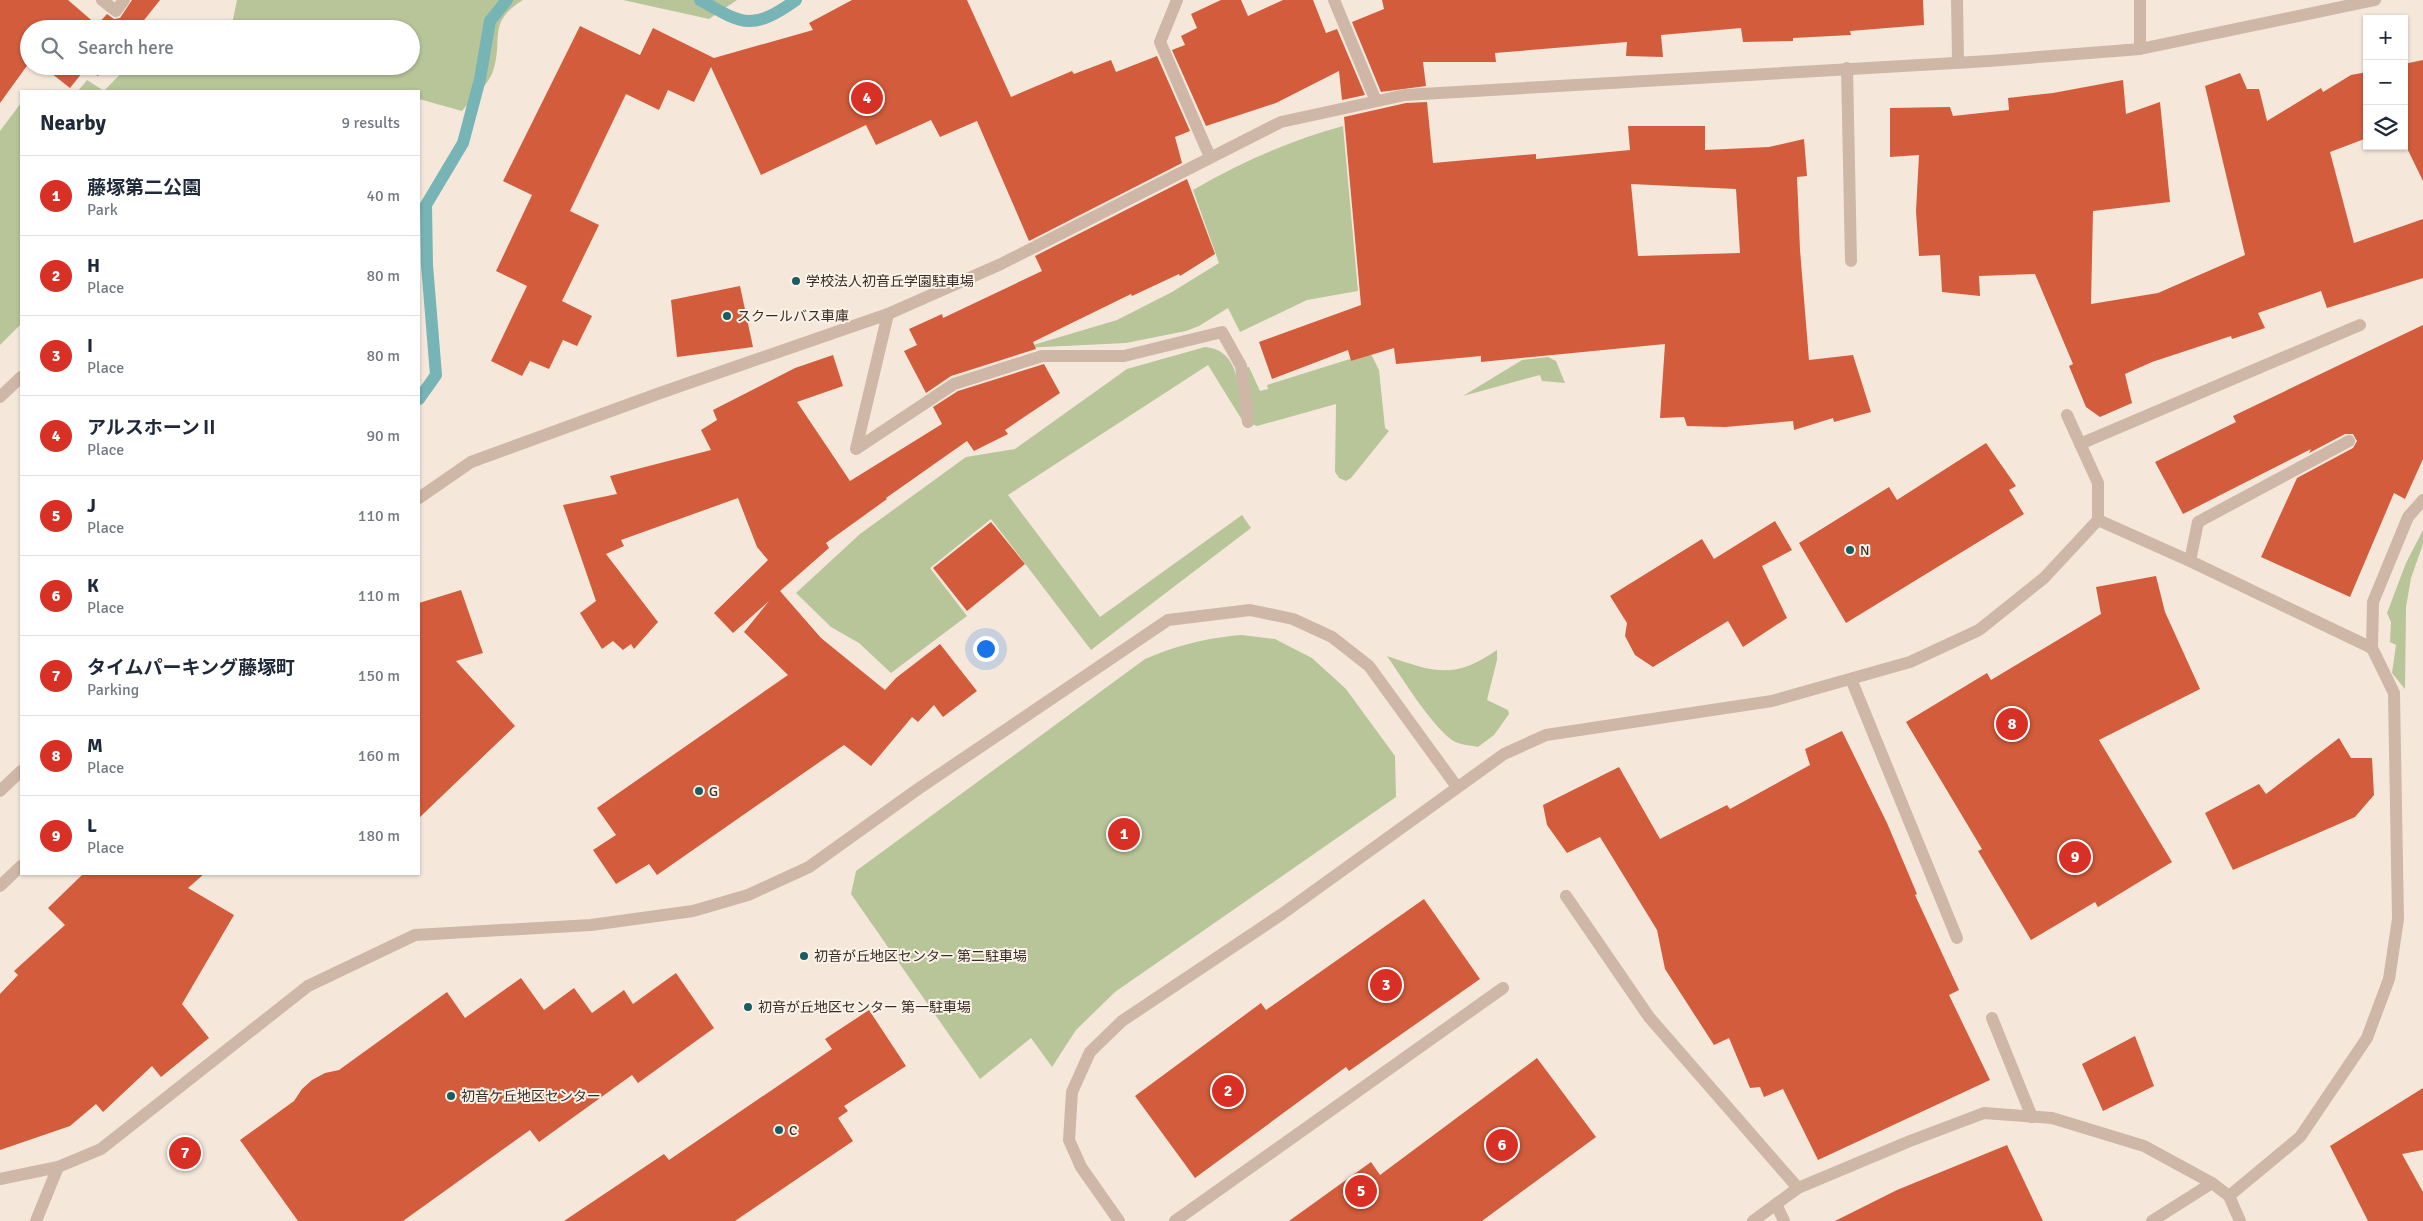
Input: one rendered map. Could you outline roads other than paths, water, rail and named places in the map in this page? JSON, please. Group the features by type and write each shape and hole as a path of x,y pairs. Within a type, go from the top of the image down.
{"street":[{"path":"102,0 116,10 124,0"},
{"path":"1178,0 1160,42 1210,156"},
{"path":"1334,0 1376,101"},
{"path":"1957,0 1958,62"},
{"path":"2140,0 2140,49"},
{"path":"420,497 471,462 660,392 888,314 1002,264 1210,156 1281,122 1406,95 1958,62 2140,49 2375,0"},
{"path":"1847,68 1851,261"},
{"path":"888,314 856,449 954,384 963,381 1042,356 1124,356 1222,332 1241,366 1248,422"},
{"path":"2080,444 2360,325"},
{"path":"0,398 20,378"},
{"path":"1119,1221 1081,1167 1069,1140 1072,1092 1090,1052 1122,1021 1282,914 1504,754 1546,736 1772,701 1910,662 1979,630 2044,578 2098,520 2098,483 2067,416"},
{"path":"2190,561 2198,522 2349,441"},
{"path":"2229,1196 2300,1137 2368,1038 2389,979 2398,919 2394,693 2372,648 2374,602 2408,517 2423,500"},
{"path":"2098,520 2190,561 2372,648"},
{"path":"0,1180 58,1167 101,1149 308,986 415,935 591,925 693,911 748,895 809,867 1022,718 1168,620 1250,610 1293,619 1332,637 1369,666 1457,787"},
{"path":"1851,679 1957,938"},
{"path":"0,791 20,772"},
{"path":"0,886 20,867"},
{"path":"1566,896 1649,1017 1798,1188"},
{"path":"1175,1221 1502,988"},
{"path":"1992,1018 2032,1116"},
{"path":"1754,1221 1798,1188 1910,1141 1984,1113 2052,1118 2144,1146 2212,1183 2229,1196 2240,1221"},
{"path":"36,1221 58,1167"},
{"path":"2152,1221 2212,1183"},
{"path":"1776,1204 1784,1221"}],"waterway":[{"path":"420,398 436,375 427,265 426,205 463,143 480,79 490,21 507,0"},
{"path":"700,0 727,15 748,21 769,17 796,0"}],"place":[{"name":"アルスホーンⅡ","path":"867,98"},
{"name":"学校法人初音丘学園駐車場","path":"796,281"},
{"name":"スクールバス車庫","path":"727,316"},
{"name":"N","path":"1850,550"},
{"name":"M","path":"2012,724"},
{"name":"G","path":"699,791"},
{"name":"藤塚第二公園","path":"1124,834"},
{"name":"L","path":"2075,857"},
{"name":"初音が丘地区センター 第二駐車場","path":"804,956"},
{"name":"I","path":"1386,985"},
{"name":"初音が丘地区センター 第一駐車場","path":"748,1007"},
{"name":"H","path":"1228,1091"},
{"name":"初音ケ丘地区センター","path":"451,1096"},
{"name":"C","path":"779,1130"},
{"name":"K","path":"1502,1145"},
{"name":"タイムパーキング藤塚町","path":"185,1153"},
{"name":"J","path":"1361,1191"}]}
